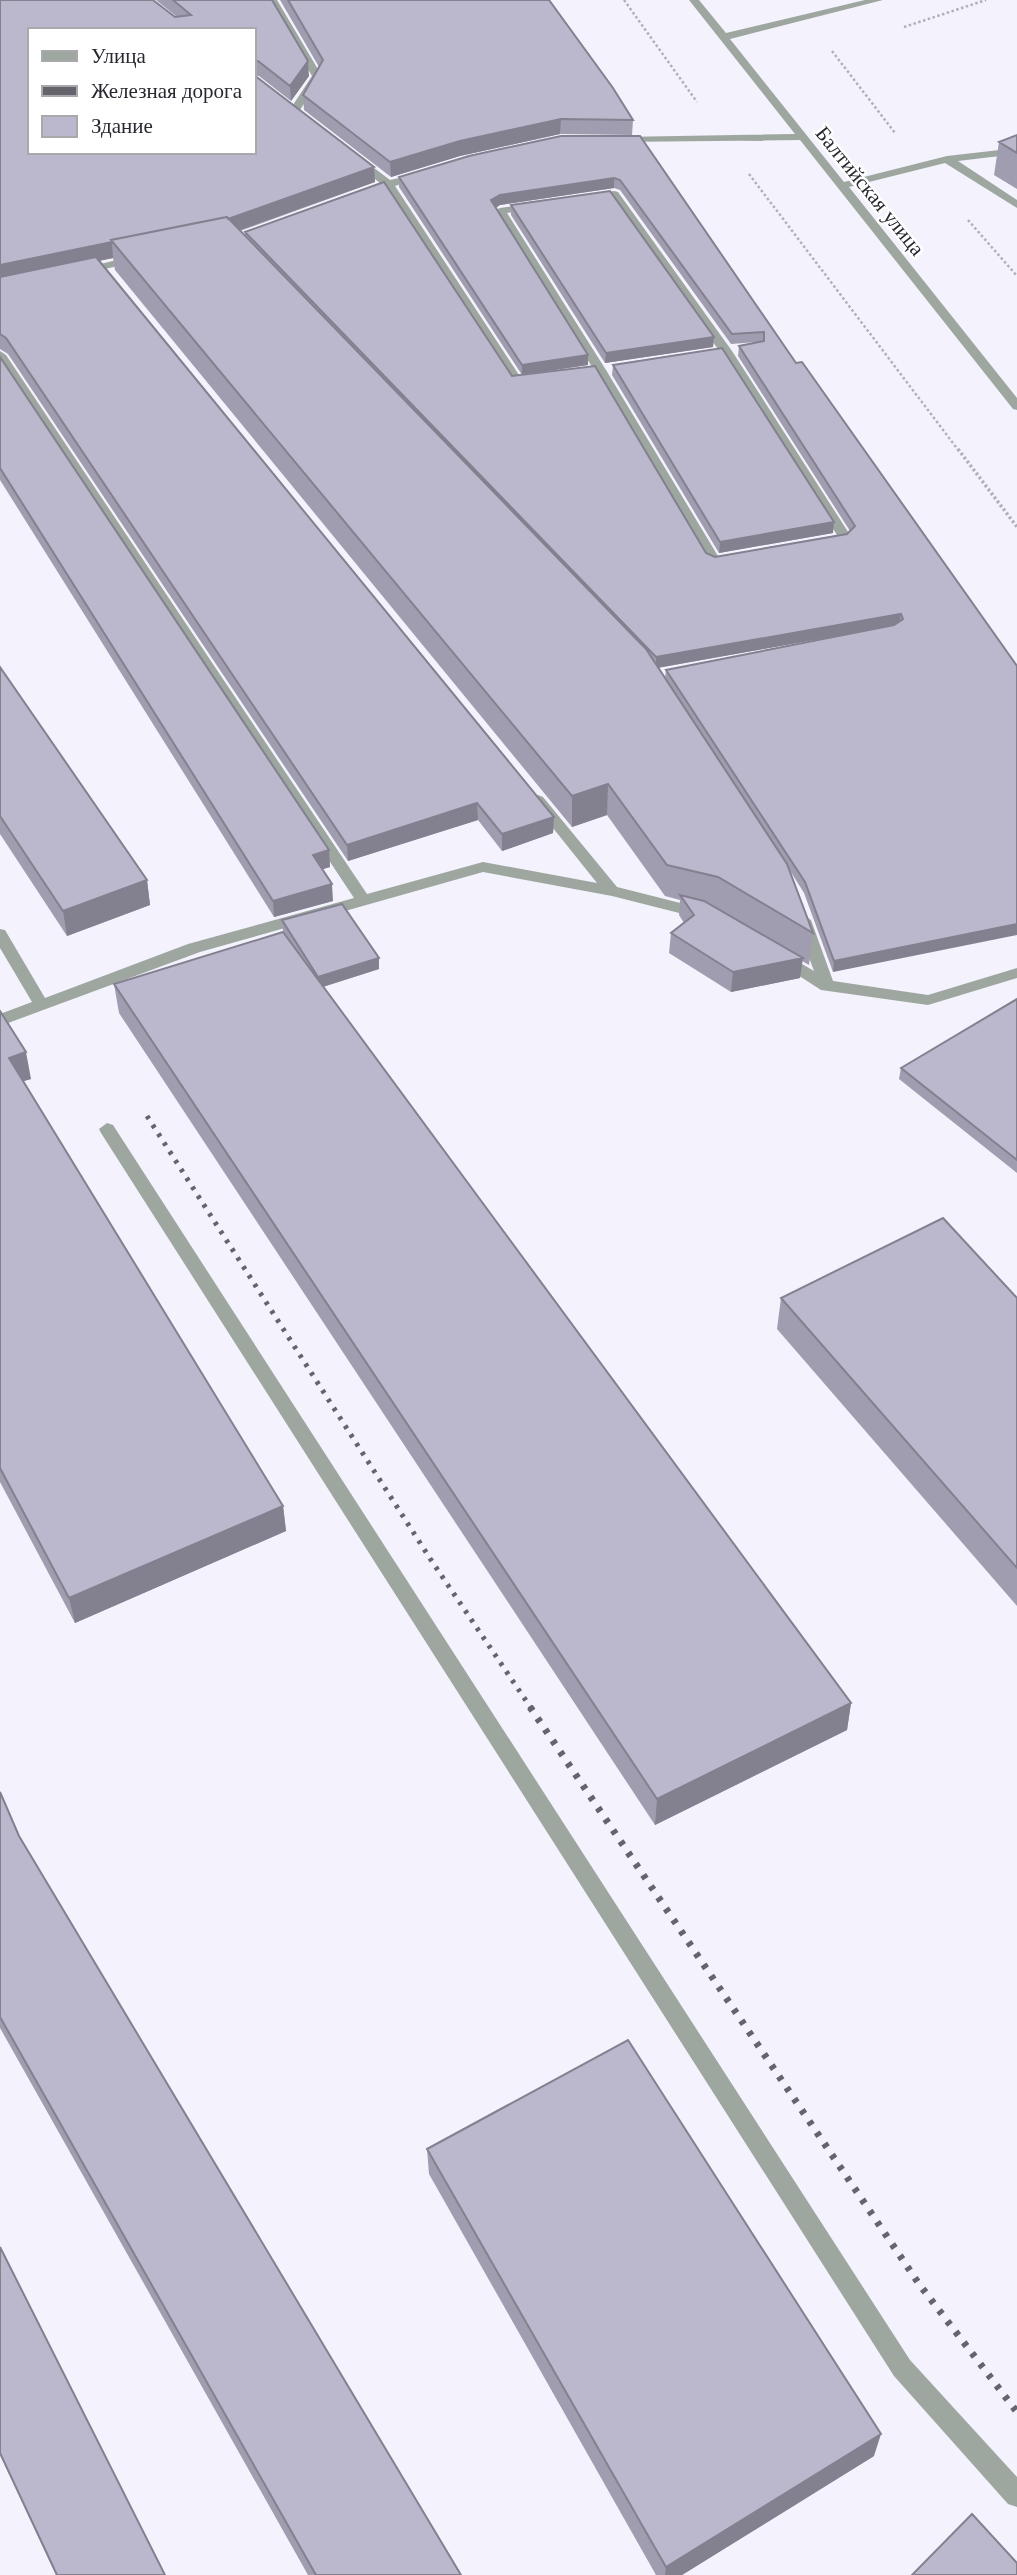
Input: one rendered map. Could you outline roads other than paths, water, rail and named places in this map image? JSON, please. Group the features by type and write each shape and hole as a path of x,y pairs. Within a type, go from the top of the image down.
{"street":[{"path":"272,0 317,76 294,111"},
{"name":"Балтийская улица","path":"694,0 1017,406"},
{"path":"828,0 862,6"},
{"path":"724,37 878,0"},
{"path":"602,140 724,141 801,137"},
{"path":"841,186 947,159 1017,151"},
{"path":"346,152 388,184 518,382 545,378"},
{"path":"947,159 1017,205"},
{"path":"349,198 430,172"},
{"path":"614,194 725,351 845,538 714,561 606,369 500,212 614,194"},
{"path":"64,274 106,272 155,255"},
{"path":"0,355 365,901"},
{"path":"586,372 606,369"},
{"path":"1000,384 1017,383"},
{"path":"524,783 612,891"},
{"path":"0,1020 194,948 483,867 612,891 709,915 720,922"},
{"path":"799,907 827,986"},
{"path":"0,934 41,1005"},
{"path":"768,951 827,986 928,1000 1017,973"},
{"path":"107,1129 902,2368 1017,2495"}],"railway":[{"path":"147,1116 431,1560 531,1708"},
{"path":"530,1707 919,2284 1017,2412"}]}
